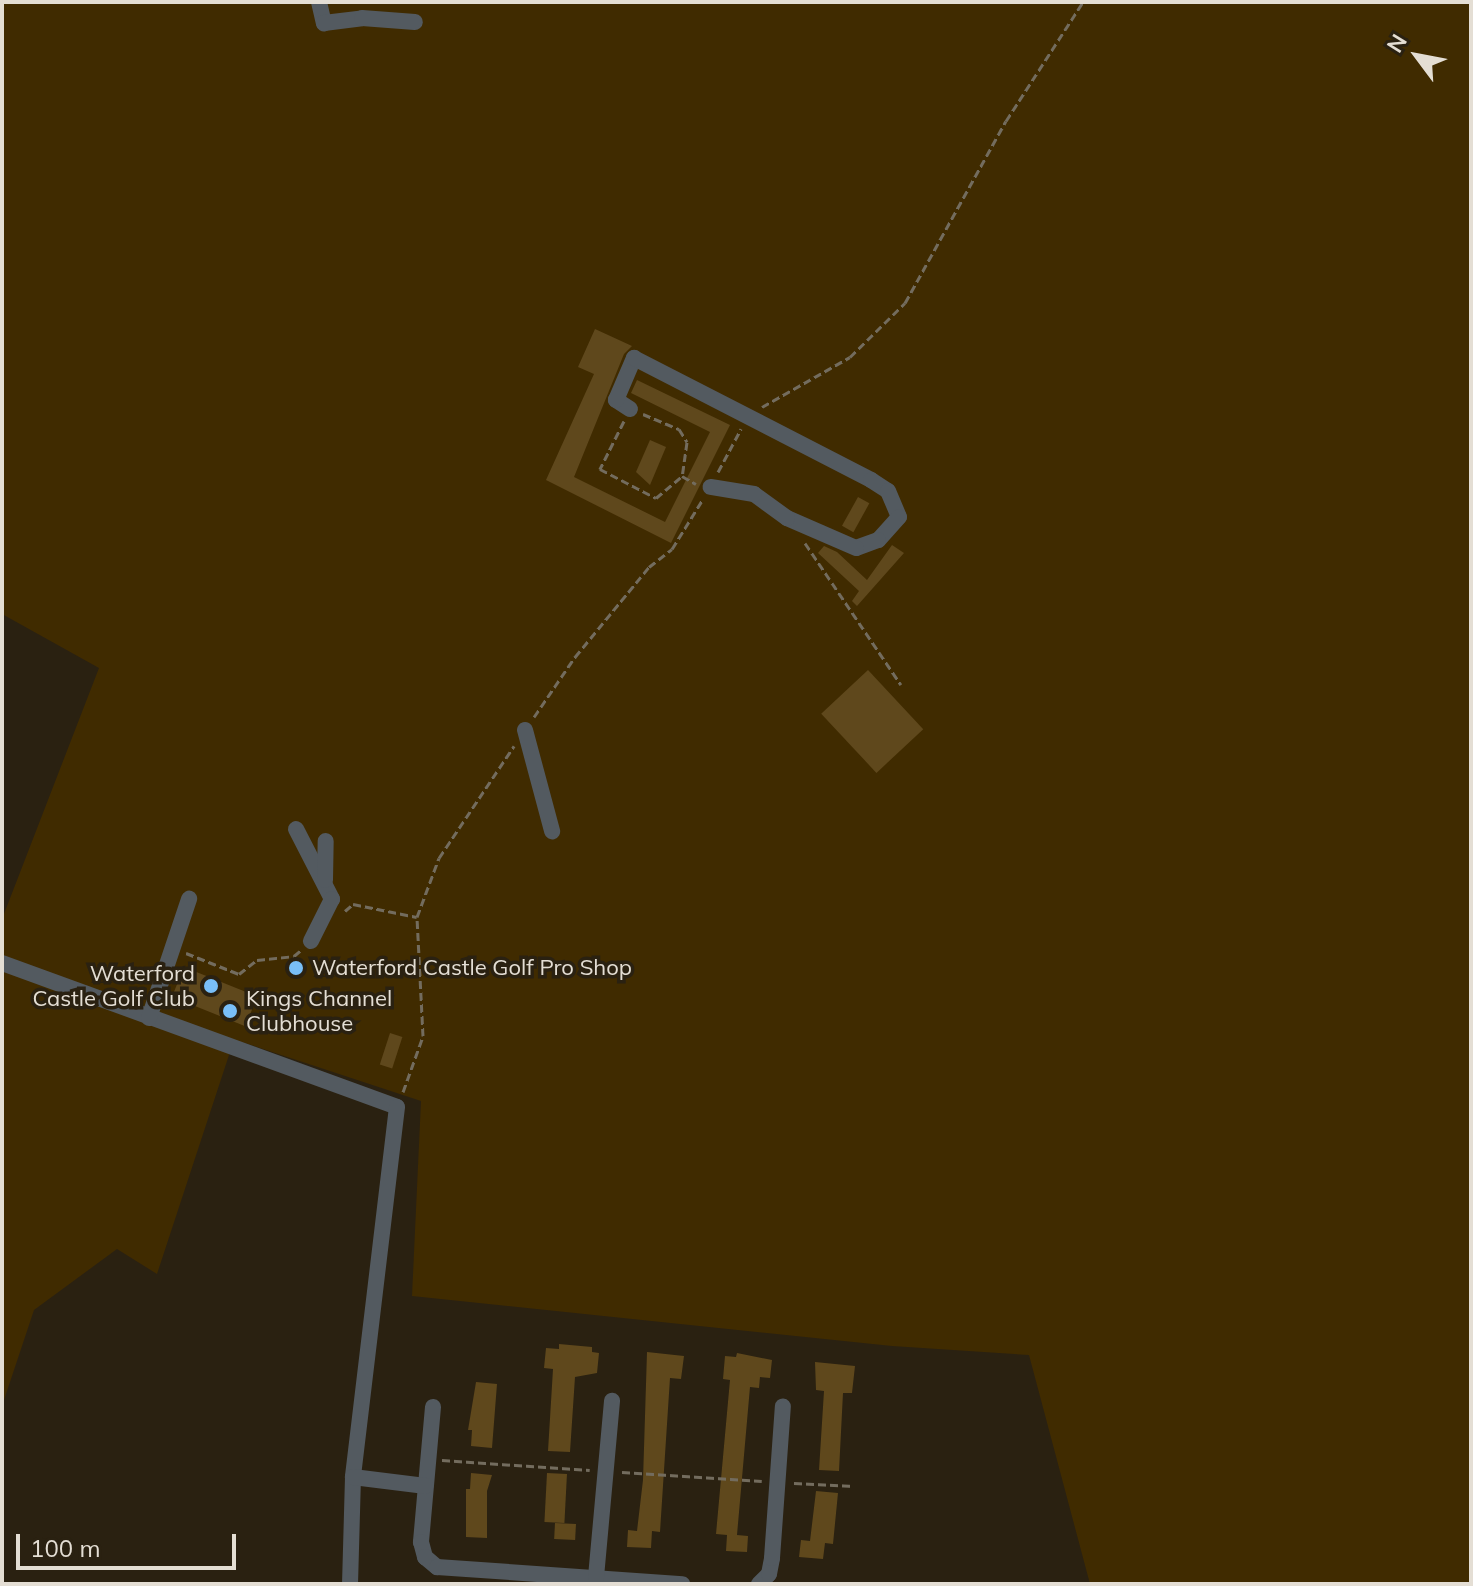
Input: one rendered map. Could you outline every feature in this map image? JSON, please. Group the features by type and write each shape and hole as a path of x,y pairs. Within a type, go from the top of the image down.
{"street":[{"path":"319,2 324,23 362,18 415,22"},
{"path":"630,409 616,400 634,358 749,414 880,485 896,503 899,517 878,540 856,548 787,518 754,494 711,487"},
{"path":"525,730 552,831"},
{"path":"296,829 332,899 311,941"},
{"path":"326,841 326,885"},
{"path":"149,1018 189,899"},
{"path":"2,963 397,1107 353,1477 350,1584"},
{"path":"596,1577 612,1401"},
{"path":"759,1584 769,1574 772,1558 783,1406"},
{"path":"433,1407 421,1542 425,1557 437,1567 682,1584"},
{"path":"353,1477 425,1486"}],"path":[{"path":"397,1107 423,1036 417,917 439,858 575,657 649,567 672,549 711,487 749,414 850,357 905,303 1006,121 1083,2"},
{"path":"630,409 679,429 687,442 682,476 656,498 600,469 630,409"},
{"path":"682,476 711,487"},
{"path":"787,518 901,685"},
{"path":"427,1459 854,1486"}],"shaded area":[{"name":"Waterford Castle Golf Club","path":"2,2 1471,2 1471,1584 1090,1584 1029,1355 892,1346 412,1296 421,1101 242,1042 230,1052 157,1274 117,1249 34,1310 2,1406 2,919 99,668 2,614"}],"building":[{"path":"595,329 632,346 624,354 574,477 665,522 710,432 631,393 637,380 730,425 671,543 546,480 594,374 578,367"},
{"path":"650,440 666,447 650,485 636,472"},
{"path":"858,497 869,503 853,532 842,526"},
{"path":"892,545 904,553 857,606 852,601 859,591 818,553 824,546 837,552 867,580"},
{"path":"868,670 923,729 876,773 821,714"},
{"name":"Kings Channel Clubhouse","path":"184,967 257,997 245,1026 172,997"},
{"path":"390,1033 402,1037 392,1068 380,1064"},
{"path":"559,1344 592,1347 592,1352 599,1353 597,1373 575,1377 570,1452 548,1451 553,1369 544,1368 546,1348 559,1349"},
{"path":"647,1352 684,1356 681,1379 670,1378 660,1532 652,1531 651,1548 627,1547 628,1530 637,1531 643,1480"},
{"path":"737,1353 772,1360 770,1378 760,1377 759,1388 750,1387 737,1535 748,1536 747,1552 726,1551 727,1535 716,1534 730,1380 723,1379 725,1356 736,1357"},
{"path":"815,1362 855,1366 852,1393 843,1393 839,1471 819,1470 824,1391 816,1390"},
{"path":"476,1382 497,1384 492,1448 471,1446 472,1430 468,1430"},
{"path":"471,1473 492,1475 487,1491 487,1538 466,1537 466,1489 470,1489"},
{"path":"547,1473 567,1474 564,1523 544,1522"},
{"path":"816,1491 838,1493 833,1544 825,1543 823,1559 799,1557 801,1540 810,1541"},
{"path":"555,1523 576,1524 575,1540 554,1539"}],"place":[{"name":"Waterford Castle Golf Pro Shop","path":"296,968"},
{"name":"Waterford Castle Golf Club","path":"211,986"},
{"name":"Kings Channel Clubhouse","path":"230,1011"}]}
